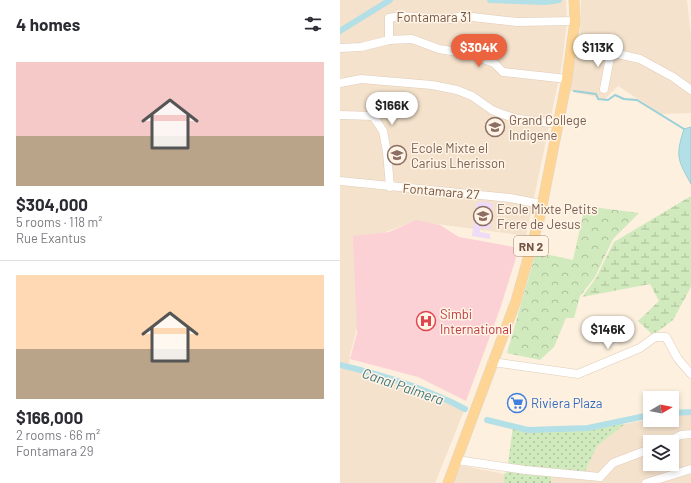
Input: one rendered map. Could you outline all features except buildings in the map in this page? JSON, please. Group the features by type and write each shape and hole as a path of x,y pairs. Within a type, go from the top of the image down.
{"main road":[{"name":"RN 2","path":"448,483 464,436 516,301 540,216 541,204 559,124 567,79 575,21 574,0"}],"street":[{"name":"Fontamara 31","path":"340,48 362,47 390,40 389,18 400,16 449,19 463,16 517,22 575,21"},
{"path":"390,40 412,38 439,49 470,54 494,64 503,72 567,79"},
{"path":"572,44 640,59 673,77 691,90"},
{"path":"604,88 611,52"},
{"path":"340,83 360,79 457,90 472,96 492,110 502,114 518,119 559,124"},
{"path":"341,115 373,116 383,131 387,152 390,186"},
{"name":"Fontamara 27","path":"340,181 510,198 541,204"},
{"path":"492,362 578,374 640,348 655,337 666,337 678,359 691,374"},
{"path":"679,436 691,434"},
{"path":"457,460 600,480 613,463 643,452"},
{"path":"646,483 691,469"}],"shaded area":[{"path":"340,0 566,0 567,22 562,64 526,236 414,221 381,234 350,355 349,367 434,394 464,411 435,483 340,483"},
{"path":"581,0 687,0 691,37 691,113 661,114 618,86 605,99 570,91 580,34"},
{"name":"Ecole Mixte Petits Frere de Jesus","path":"483,201 493,204 490,229 480,228 480,232 490,234 490,239 472,236 477,202 482,203"},
{"name":"Simbi International","path":"416,220 440,225 459,237 519,248 500,309 466,401 418,377 350,359 357,333 353,236 389,232"},
{"path":"691,414 691,483 551,483 552,471 584,474 597,446 625,424 643,420 643,427 679,427 679,415"},
{"path":"459,465 504,474 504,483 452,483"}],"green space":[{"path":"691,196 691,287 673,320 653,335 638,321 659,301 650,284 582,297 596,278 614,242"},
{"path":"585,206 639,213 613,239 595,277 580,296 574,318 566,318 554,347 540,360 507,353 536,252 573,260"},
{"path":"625,424 597,446 584,474 552,471 551,483 504,483 504,474 507,472 513,426 525,429"}],"water":[{"path":"691,127 691,184 679,158 679,146 684,129"}],"waterway":[{"path":"340,31 390,0"},
{"path":"490,0 546,2 559,0"},
{"path":"574,91 596,94 598,99 608,100 615,95 624,99 637,100 684,129"},
{"name":"Canal Palmera","path":"340,365 404,383 450,401 465,409"},
{"name":"Canal Palmera","path":"679,413 691,412"},
{"name":"Canal Palmera","path":"487,420 528,430 588,428 643,416"}],"place":[{"name":"Grand College Indigene","path":"495,127"},
{"name":"Ecole Mixte el Carius Lherisson","path":"397,155"},
{"name":"Ecole Mixte Petits Frere de Jesus","path":"483,216"},
{"name":"Simbi International","path":"426,321"},
{"name":"Riviera Plaza","path":"517,403"}]}
